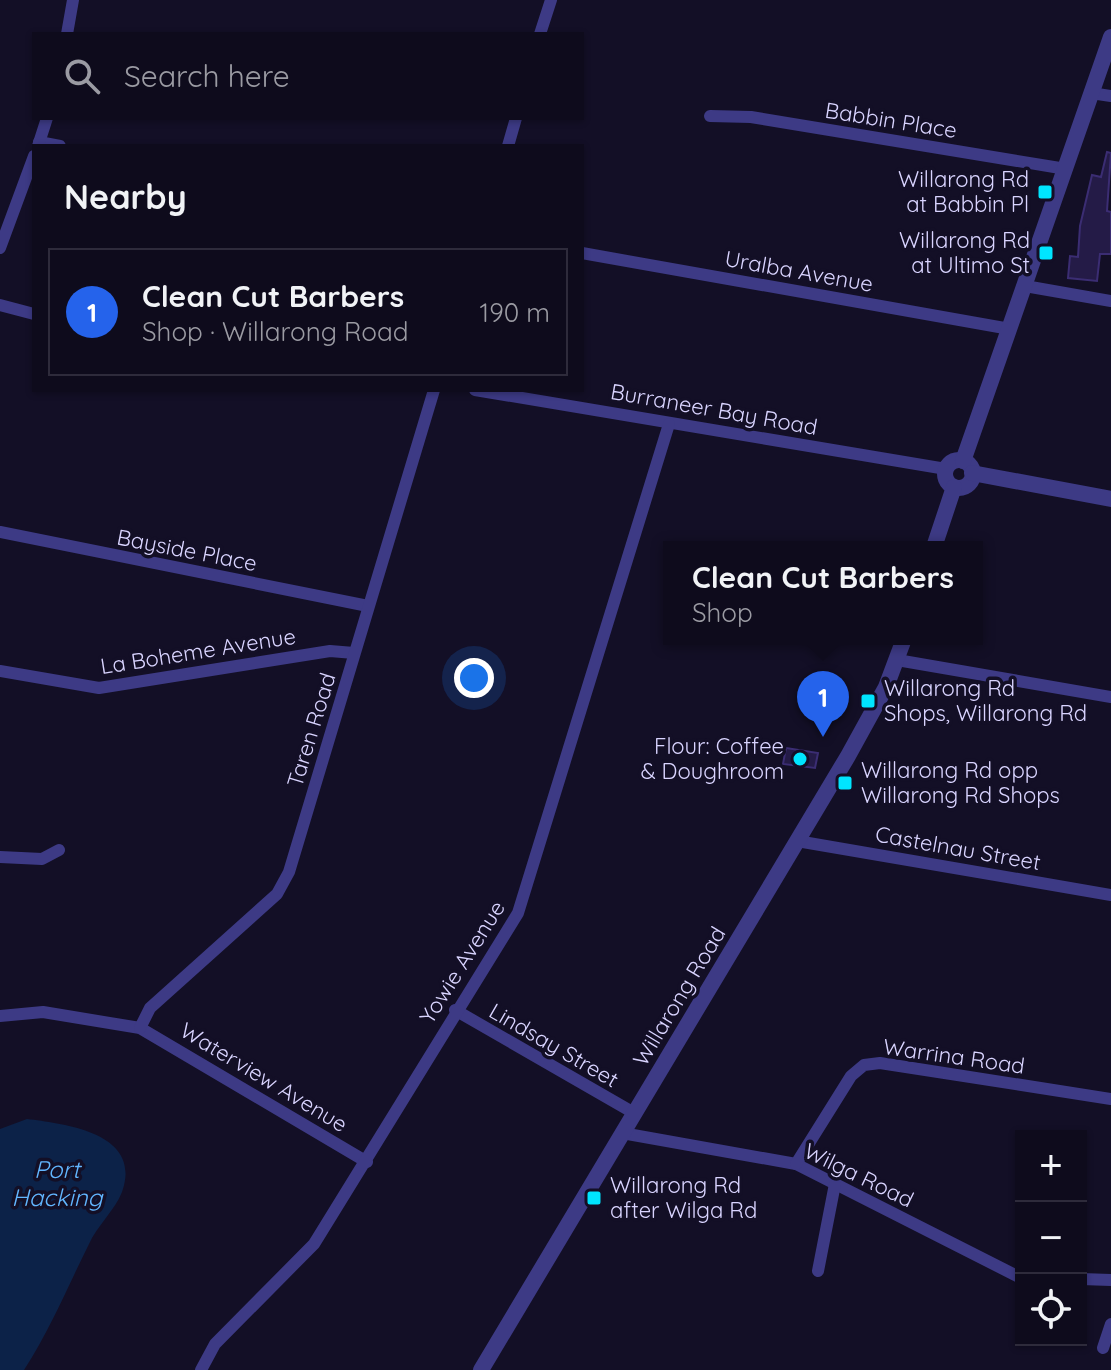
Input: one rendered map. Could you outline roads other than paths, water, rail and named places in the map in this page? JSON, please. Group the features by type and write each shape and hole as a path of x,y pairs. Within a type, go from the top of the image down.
{"street":[{"path":"67,32 73,0"},
{"path":"541,32 551,0"},
{"path":"1111,37 1010,329 968,467 967,485 954,487 947,481 946,469 953,462 968,467 1111,499"},
{"path":"1091,93 1111,96"},
{"name":"Babbin Place","path":"710,116 751,117 1066,169"},
{"path":"38,144 46,120"},
{"path":"509,144 515,120"},
{"path":"0,248 32,161"},
{"name":"Uralba Avenue","path":"584,253 1010,329"},
{"path":"1025,286 1111,301"},
{"path":"0,305 32,313"},
{"name":"Taren Road","path":"140,1028 150,1008 277,894 289,872 433,392"},
{"name":"Burraneer Bay Road","path":"486,392 946,469"},
{"name":"Yowie Avenue","path":"201,1370 215,1344 314,1244 367,1162 455,1010 510,927 523,898 669,424"},
{"path":"936,541 954,487"},
{"name":"Bayside Place","path":"0,532 368,606"},
{"name":"Willarong Road","path":"481,1370 873,712 902,645"},
{"name":"La Boheme Avenue","path":"0,671 99,688 330,651 354,653"},
{"path":"897,660 1111,697"},
{"name":"Castelnau Street","path":"797,841 1111,895"},
{"path":"0,857 42,859 59,850"},
{"name":"Lindsay Street","path":"455,1010 634,1113"},
{"path":"0,1016 43,1012 140,1028"},
{"name":"Waterview Avenue","path":"140,1028 367,1162"},
{"name":"Warrina Road","path":"796,1164 851,1076 864,1065 880,1063 1111,1099"},
{"name":"Wilga Road","path":"622,1133 796,1164 1015,1275"},
{"path":"818,1271 835,1184"},
{"path":"1087,1279 1111,1280"},
{"path":"1103,1348 1111,1324"}],"water":[{"name":"Port Hacking","path":"27,1119 61,1124 97,1135 122,1156 126,1172 119,1199 92,1237 24,1370 0,1370 0,1129"}],"place":[{"name":"Willarong Rd at Babbin Pl","path":"1045,192"},
{"name":"Willarong Rd at Ultimo St","path":"1046,253"},
{"name":"Willarong Rd Shops, Willarong Rd","path":"868,701"},
{"name":"Clean Cut Barbers","path":"823,737"},
{"name":"Flour: Coffee & Doughroom","path":"800,759"},
{"name":"Willarong Rd opp Willarong Rd Shops","path":"845,783"},
{"name":"Willarong Rd after Wilga Rd","path":"594,1198"}]}
